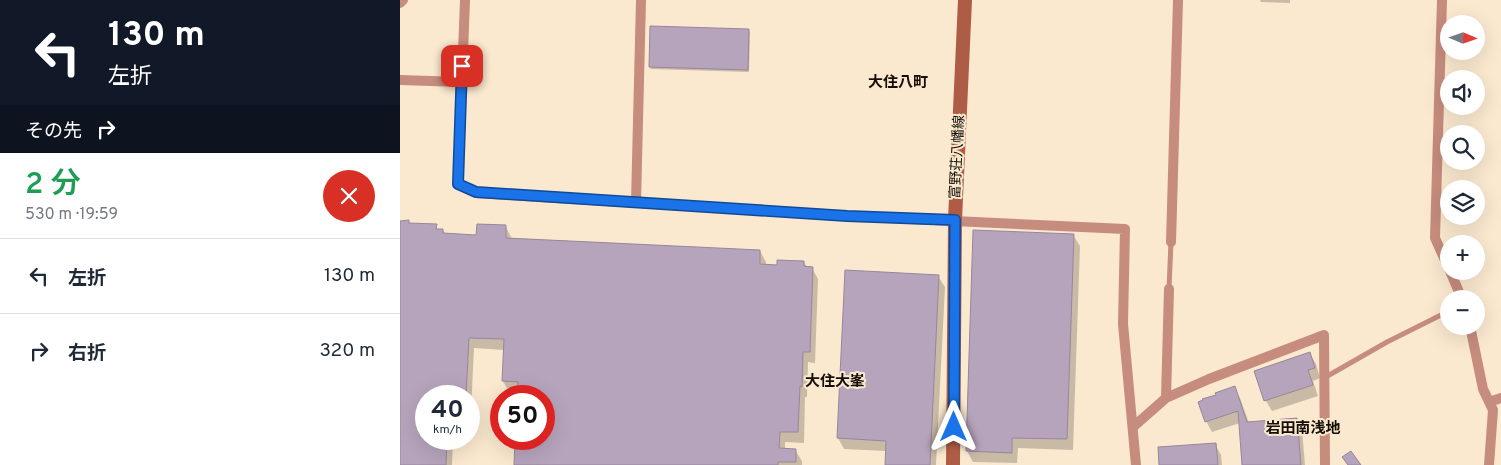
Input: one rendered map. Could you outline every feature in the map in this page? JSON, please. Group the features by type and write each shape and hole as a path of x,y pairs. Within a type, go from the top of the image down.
{"main road":[{"name":"富野荘八幡線","path":"953,465 955,220 964,0"}],"street":[{"path":"400,3 403,0"},
{"path":"465,0 458,184 476,192 847,216 1125,229 1123,324 1136,465"},
{"path":"636,202 641,0"},
{"path":"1170,242 1178,0"},
{"path":"1440,248 1436,238 1442,0"},
{"path":"400,80 461,82"},
{"path":"1166,398 1169,289"},
{"path":"1133,427 1166,398 1209,379 1324,335 1325,465"},
{"path":"1472,335 1483,389 1492,410 1489,465"},
{"path":"1489,402 1501,398"}],"lane":[{"path":"1169,289 1170,242"},
{"path":"1324,378 1387,342 1440,316"}],"building":[{"path":"650,26 749,29 748,70 649,67"},
{"path":"409,220 409,223 437,224 436,229 443,229 443,233 476,235 477,224 506,225 506,238 760,250 760,264 777,265 777,260 804,261 804,266 813,267 810,352 803,352 798,432 780,432 779,448 796,449 796,462 778,462 778,465 514,465 515,450 555,450 555,385 518,385 518,382 502,381 504,339 469,338 467,385 415,385 415,450 447,450 446,465 400,465 400,221"},
{"path":"973,230 1074,234 1067,439 1012,438 1012,453 966,451"},
{"path":"845,270 939,275 930,465 885,465 886,441 837,438"},
{"path":"1310,352 1315,368 1308,370 1313,385 1264,401 1254,371"},
{"path":"1235,386 1247,422 1297,418 1301,465 1242,465 1238,411 1205,422 1198,402 1216,395 1215,393"},
{"path":"1216,443 1218,465 1159,465 1158,447"},
{"path":"1351,451 1361,465 1348,465 1342,457"}],"district":[{"name":"大住八町","path":"898,83"},
{"name":"大住大峯","path":"835,382"},
{"name":"岩田南浅地","path":"1303,429"}],"route":[{"path":"462,66 458,184 476,192 847,216 955,220 954,427"}]}
